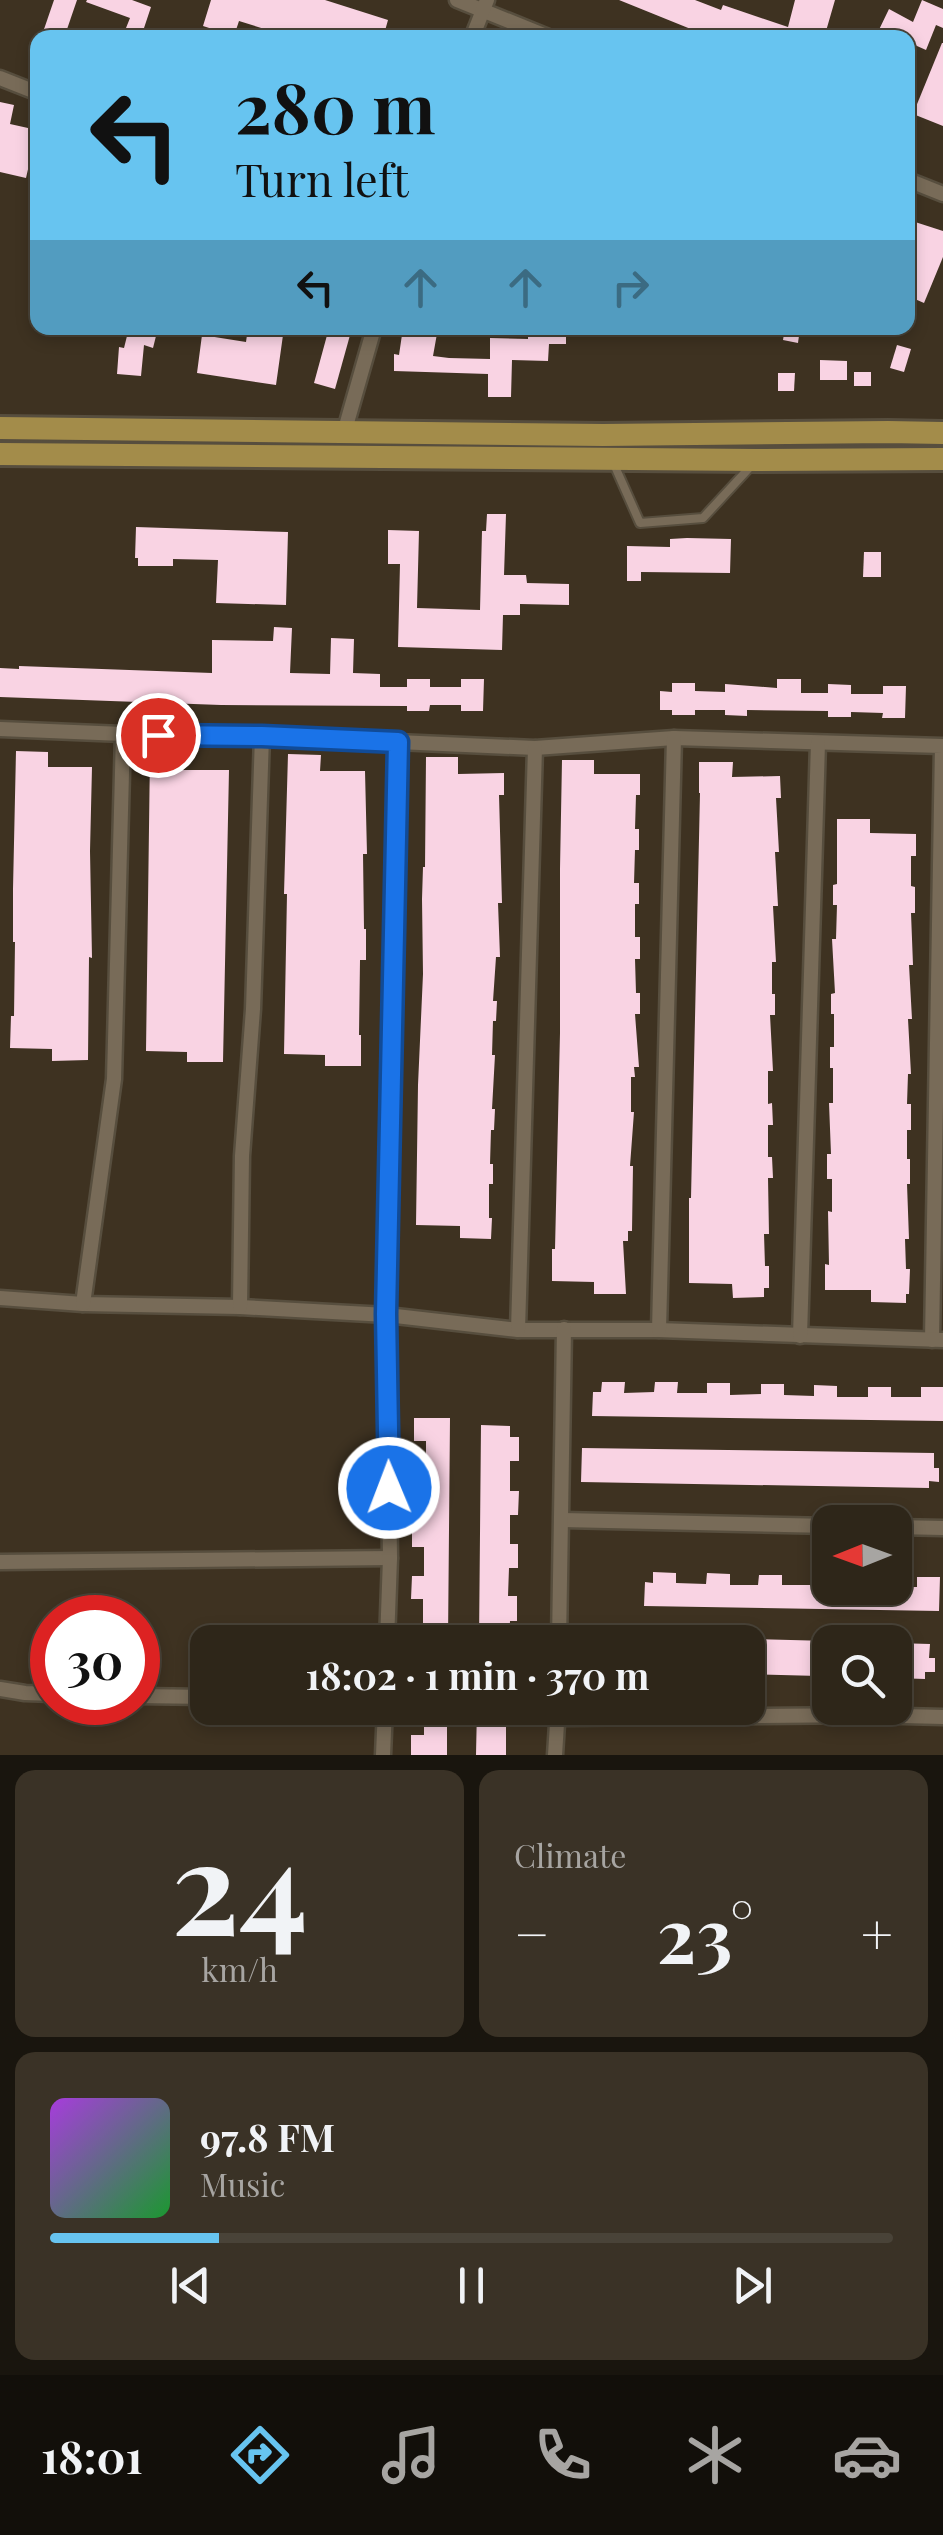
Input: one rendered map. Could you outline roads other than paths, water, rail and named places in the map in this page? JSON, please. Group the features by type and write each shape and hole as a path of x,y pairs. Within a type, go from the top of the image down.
{"main road":[{"path":"0,428 603,435 943,434"},
{"path":"0,454 943,459"}],"street":[{"path":"457,0 485,5 535,30"},
{"path":"475,30 485,5"},
{"path":"0,78 30,90"},
{"path":"915,183 943,194"},
{"path":"344,433 372,335"},
{"path":"0,729 535,748 674,738 942,746 938,1340 659,1330 518,1330 386,1314 0,1298"},
{"path":"84,1304 114,1079 123,734"},
{"path":"240,1307 242,1156 253,1009 262,736"},
{"path":"659,1330 674,738"},
{"path":"388,1625 386,1314 398,742"},
{"path":"800,1336 818,743"},
{"path":"518,1330 535,748"},
{"path":"560,1625 564,1330"},
{"path":"563,1520 812,1526"},
{"path":"912,1527 943,1528"},
{"path":"0,1562 390,1558"},
{"path":"0,1688 30,1693"},
{"path":"160,1696 190,1697"},
{"path":"765,1714 943,1717"},
{"path":"383,1755 384,1725"},
{"path":"555,1755 556,1725"}],"lane":[{"path":"612,458 640,524 703,518 756,460"}]}
